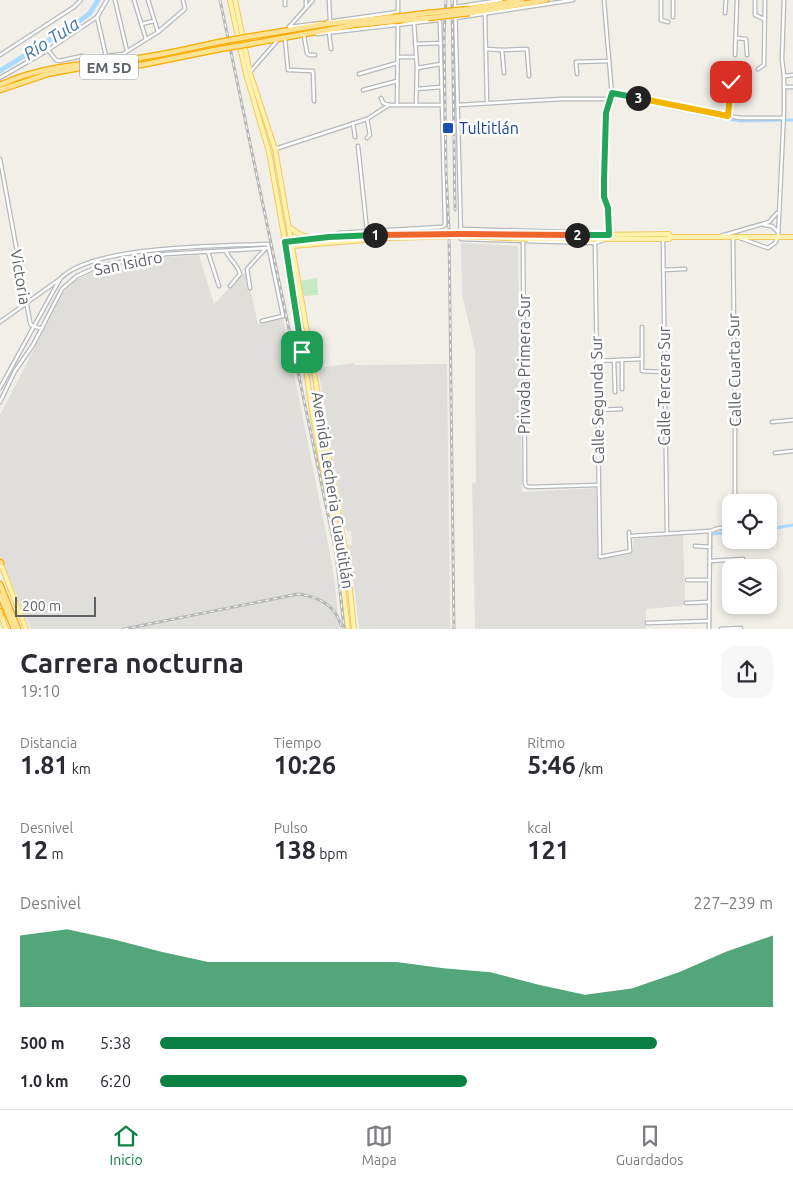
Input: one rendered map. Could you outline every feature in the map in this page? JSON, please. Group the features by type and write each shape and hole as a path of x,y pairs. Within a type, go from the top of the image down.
{"highway":[{"name":"EM 5D","path":"469,11 522,0"},
{"name":"EM 5D","path":"0,92 26,80 79,68 141,64 354,25 546,0"},
{"name":"EM 5D","path":"0,85 46,69 140,58 219,42 326,24 395,21"},
{"path":"0,584 18,629"},
{"path":"0,595 14,629"}],"main road":[{"name":"Avenida Lecheria Cuautitlán","path":"230,0 269,152 312,411 340,562 348,629"},
{"name":"Avenida Lecheria Cuautitlán","path":"235,0 248,73 275,149 347,561 354,629"},
{"path":"289,227 300,234 313,238"},
{"path":"285,242 329,237 389,236 608,237 669,234 671,236 735,237 778,234 793,237"},
{"path":"528,237 576,235 663,239 671,236"},
{"path":"286,247 389,236"},
{"path":"0,562 26,629"},
{"path":"0,613 6,629"}],"street":[{"path":"0,55 74,7 81,0"},
{"path":"0,78 48,50 96,17 107,0"},
{"path":"115,0 127,51"},
{"path":"134,0 146,39"},
{"path":"148,0 158,32"},
{"path":"48,50 59,61 82,56 90,58 123,54 158,32 184,10 183,0"},
{"path":"285,0 285,5"},
{"path":"306,0 306,8"},
{"path":"313,0 288,28 398,12"},
{"path":"329,0 330,21"},
{"path":"397,105 398,57 395,21 398,12 398,0"},
{"path":"455,0 460,237 463,240 595,243 608,237 608,208 604,197 604,180 606,113 612,93 604,0"},
{"path":"456,7 483,1 501,0"},
{"path":"456,18 573,0"},
{"path":"661,0 661,20 668,22"},
{"path":"673,0 674,17"},
{"path":"726,0 726,13"},
{"path":"735,55 737,0"},
{"path":"755,0 755,15 764,19"},
{"path":"758,68 764,65 766,0"},
{"path":"735,237 768,248 775,243 778,234 784,87 782,59 784,0"},
{"path":"484,14 487,103"},
{"path":"96,17 106,56"},
{"path":"141,24 154,21"},
{"path":"248,73 276,41 395,21 440,21 444,226 339,233 329,237"},
{"path":"414,22 417,68 416,105"},
{"path":"329,32 331,50"},
{"path":"304,36 307,54 315,55"},
{"path":"736,38 746,39 747,55"},
{"path":"286,39 288,70 313,71 314,101"},
{"path":"415,44 441,44"},
{"path":"486,48 502,50 527,48 529,76"},
{"path":"502,50 504,73"},
{"path":"398,57 416,57"},
{"path":"577,74 576,62 610,61"},
{"path":"359,74 398,63"},
{"path":"417,68 441,64"},
{"path":"784,76 793,76"},
{"path":"728,116 729,91 732,79 746,80"},
{"path":"363,90 396,81"},
{"path":"417,89 441,87"},
{"path":"784,87 793,87"},
{"path":"729,91 744,92"},
{"path":"612,93 741,118 783,118"},
{"path":"381,98 383,103 389,105 442,105"},
{"path":"457,105 562,99 611,99"},
{"path":"275,149 367,118 389,105"},
{"path":"367,118 370,135 367,138"},
{"path":"353,123 355,137"},
{"path":"358,146 368,231"},
{"name":"Victoria","path":"0,159 30,322 42,329"},
{"path":"718,237 761,225 772,220 778,212"},
{"path":"761,225 772,226 778,234"},
{"path":"460,229 569,232 576,235"},
{"name":"Calle Cuarta Sur","path":"735,237 735,494"},
{"name":"Calle Tercera Sur","path":"663,239 667,534"},
{"name":"Privada Primera Sur","path":"523,242 526,486 598,485"},
{"name":"Calle Segunda Sur","path":"595,243 600,557 629,552 631,549 630,534 667,534"},
{"name":"San Isidro","path":"0,388 60,279 71,270 90,262 158,248 268,244 267,248 166,254 114,263 87,270 76,276 62,289 33,345 15,371 0,402"},
{"path":"250,288 247,269 267,248"},
{"path":"262,322 283,316 267,248"},
{"path":"226,251 230,259 237,265 240,274 230,286"},
{"path":"208,252 219,286"},
{"path":"663,270 685,269"},
{"path":"0,322 60,279"},
{"path":"642,327 643,372 664,372"},
{"path":"597,361 642,359"},
{"path":"614,360 615,392"},
{"path":"622,360 622,389"},
{"path":"597,410 621,410"},
{"path":"772,422 793,420"},
{"path":"775,453 793,451"},
{"path":"667,534 710,531 722,528"},
{"path":"709,629 710,531"},
{"path":"695,546 710,546"},
{"path":"710,561 722,560"},
{"path":"687,580 710,580"},
{"path":"686,603 709,602"},
{"path":"647,623 709,622"},
{"path":"721,629 741,628"}],"shaded area":[{"path":"461,243 518,246 522,492 596,488 598,559 630,554 633,549 634,539 683,535 685,604 646,609 646,629 475,629 472,483 476,482 475,350 462,294"},
{"path":"199,255 214,304 246,271 258,324 283,319 329,548 335,583 339,629 31,629 0,556 0,415 63,293 76,280 92,272 130,263"},
{"path":"354,363 355,365 447,364 450,629 359,629 348,545 352,545 351,531 347,531 345,528 318,368"}],"green space":[{"path":"317,278 318,295 304,296 300,281"}],"waterway":[{"name":"Río Tula","path":"0,71 81,20 90,13 98,0"},
{"path":"616,97 713,117 742,121 781,120"},
{"path":"787,120 793,120"},
{"path":"777,528 793,525"},
{"path":"712,534 722,533"}],"railway":[{"path":"220,0 336,553 344,629"},
{"path":"446,0 444,35 449,231 454,629"},
{"path":"452,0 455,210"},
{"path":"124,629 298,594 319,599 325,603 335,612 341,626"}],"place":[{"name":"Tultitlán","path":"448,128"}],"route":[{"path":"302,352 285,242 329,237 389,235 609,235 608,202 604,197 604,180 606,113 612,93 728,116 731,82"}]}
